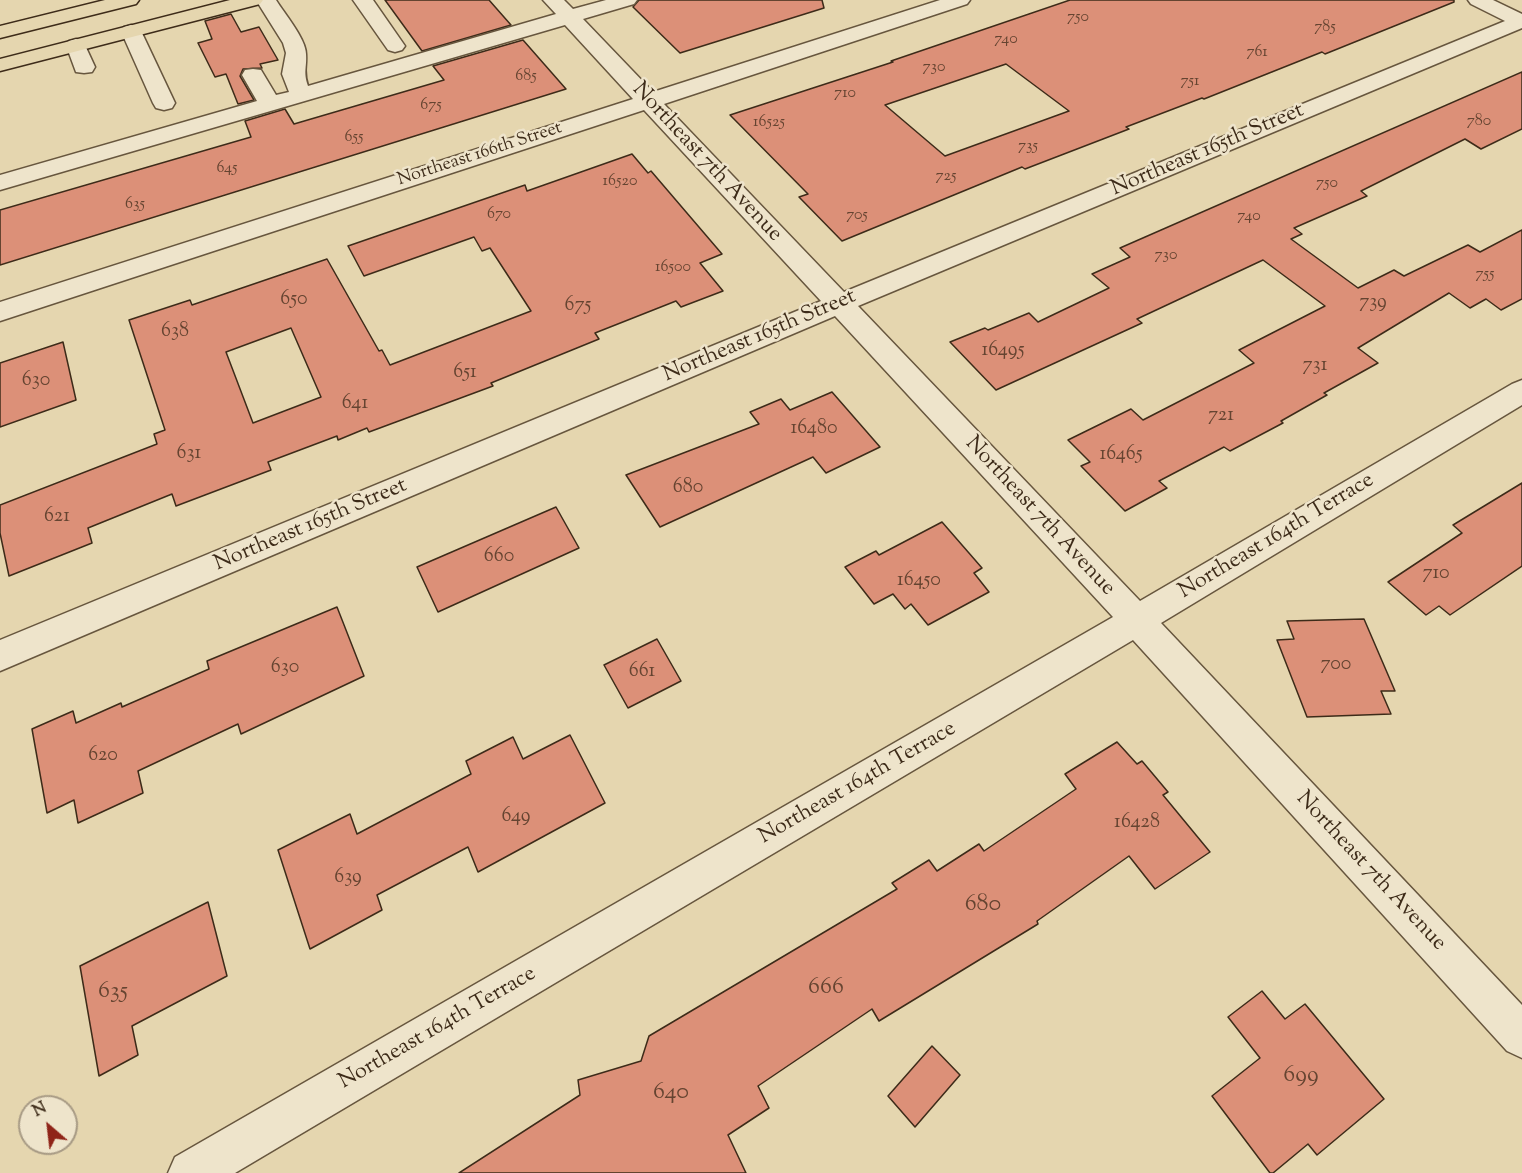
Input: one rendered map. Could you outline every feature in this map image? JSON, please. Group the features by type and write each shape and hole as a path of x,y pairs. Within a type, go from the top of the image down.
{"main road":[{"path":"0,32 129,0"},
{"path":"0,65 253,0"}],"street":[{"path":"266,0 293,44 296,53 293,74 302,95"},
{"path":"363,0 408,64"},
{"path":"520,11 627,0"},
{"name":"Northeast 166th Street","path":"0,312 960,0"},
{"path":"1478,0 1521,22"},
{"path":"0,183 408,64 559,6"},
{"name":"Northeast 7th Avenue","path":"559,6 1137,620 1522,1036"},
{"name":"Northeast 165th Street","path":"0,656 839,304 1521,22"},
{"path":"130,32 164,103"},
{"path":"395,45 418,39"},
{"path":"76,45 84,67"},
{"path":"253,75 270,104"},
{"name":"Northeast 164th Terrace","path":"191,1173 1137,620 1522,391"}],"building":[{"path":"385,0 489,0 511,25 422,51"},
{"path":"639,0 822,0 824,8 680,53 633,7"},
{"path":"1070,0 1454,0 1454,2 1325,54 1322,52 1126,127 1129,129 1025,169 1022,167 842,241 799,197 808,194 730,115 893,62 891,61","holes":["1006,64 1069,111 945,156 885,105"]},
{"path":"231,14 241,32 259,27 278,60 260,64 262,68 243,69 240,76 254,100 238,104 226,74 215,77 198,43 212,39 205,21"},
{"path":"523,40 566,89 0,265 0,210 251,137 245,121 285,109 294,124 444,80 433,66"},
{"path":"1522,72 1522,129 1481,149 1465,139 1361,191 1367,196 1294,228 1302,234 1291,239 1358,288 1394,270 1404,276 1468,245 1480,252 1522,230 1522,299 1501,310 1486,299 1470,308 1449,293 1358,348 1378,363 1324,393 1327,395 1281,421 1283,423 1230,451 1224,447 1159,481 1167,488 1125,511 1081,466 1090,462 1068,440 1131,409 1143,420 1254,363 1239,350 1325,306 1263,260 1137,319 1142,323 996,390 950,342 985,328 988,330 1029,313 1038,322 1109,288 1092,274 1130,257 1120,248"},
{"path":"632,154 648,173 651,171 722,254 700,263 723,291 681,307 676,301 595,333 599,339 491,383 493,386 369,432 367,428 338,440 337,436 268,462 271,470 176,506 172,494 88,528 92,543 9,576 0,533 0,505 157,444 154,434 165,430 129,320 190,300 192,305 327,259 379,351 382,350 390,365 531,311 490,248 482,251 474,237 364,276 348,246 525,185 527,191","holes":["291,328 321,397 253,423 226,352"]},
{"path":"63,342 76,400 0,427 0,363"},
{"path":"832,392 880,447 826,473 813,457 660,527 626,475 759,424 750,412 781,399 790,410"},
{"path":"1522,483 1522,566 1450,615 1439,606 1426,615 1388,582 1462,533 1453,525"},
{"path":"556,507 579,548 438,612 417,567"},
{"path":"942,522 982,568 974,573 989,592 928,625 911,604 905,609 893,594 874,604 845,567 876,551 879,555"},
{"path":"337,607 364,676 241,734 238,724 138,771 143,793 78,823 74,800 47,813 32,729 73,711 76,723 121,703 122,707 209,669 207,661"},
{"path":"1364,619 1395,691 1381,691 1391,714 1307,717 1277,640 1294,639 1287,621"},
{"path":"657,639 681,681 628,708 604,665"},
{"path":"570,735 605,803 478,872 468,847 377,895 382,910 310,949 278,850 350,814 357,834 471,774 466,761 513,737 523,759"},
{"path":"1117,742 1137,764 1142,761 1168,792 1163,795 1210,852 1155,889 1129,856 1037,921 1038,924 879,1021 872,1009 758,1086 769,1108 728,1135 746,1173 459,1173 580,1095 578,1080 641,1061 649,1036 897,889 892,883 929,860 937,871 979,844 984,851 1076,789 1065,774"},
{"path":"208,902 227,976 132,1026 138,1055 99,1076 80,966"},
{"path":"1262,991 1285,1019 1305,1004 1384,1099 1317,1155 1308,1144 1273,1173 1270,1173 1212,1096 1260,1058 1228,1017"},
{"path":"932,1046 960,1075 915,1127 888,1096"}]}
